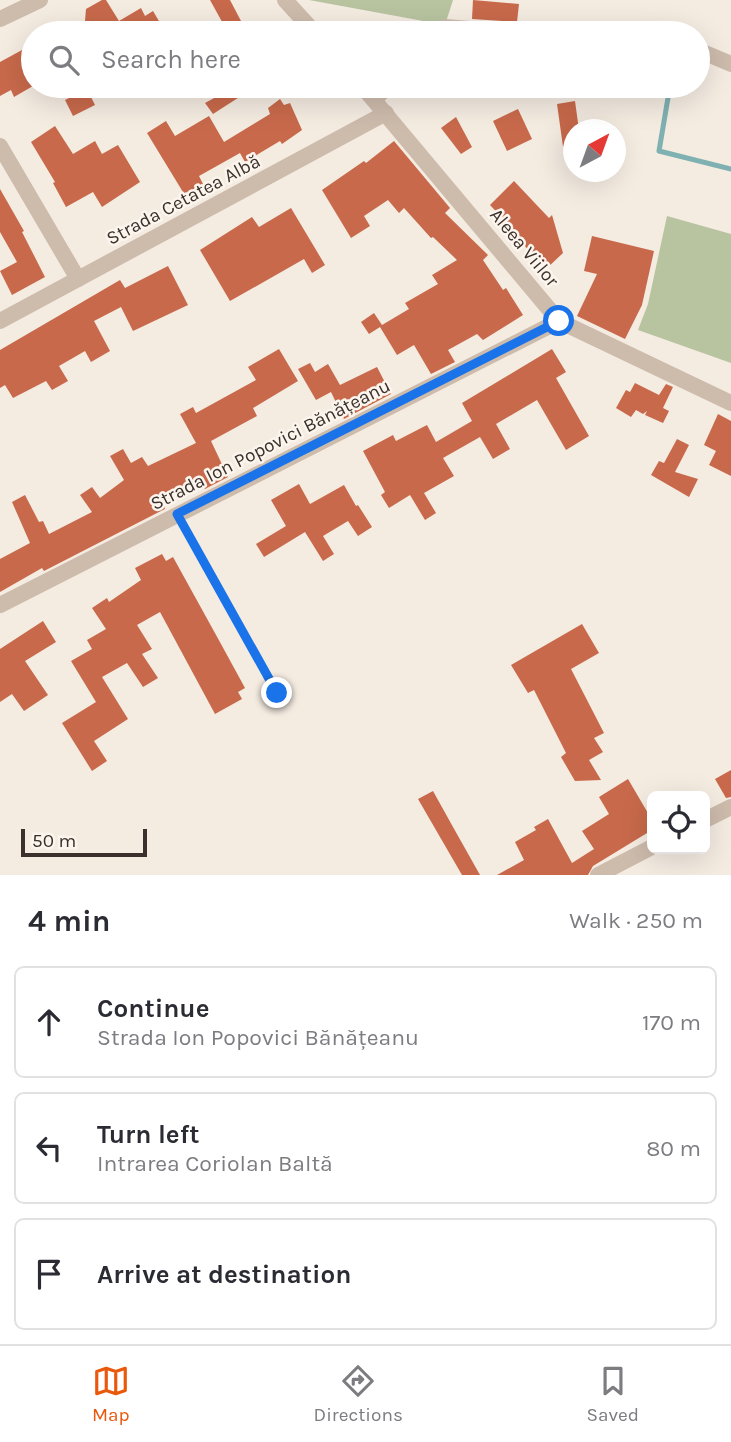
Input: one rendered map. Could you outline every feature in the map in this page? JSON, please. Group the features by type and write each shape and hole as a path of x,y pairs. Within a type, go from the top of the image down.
{"street":[{"path":"0,19 40,0"},
{"path":"285,0 304,21"},
{"path":"710,55 731,64"},
{"name":"Aleea Viilor","path":"375,99 559,321 731,404"},
{"name":"Strada Cetatea Albă","path":"0,321 386,113"},
{"path":"0,146 79,279"},
{"name":"Strada Ion Popovici Bănățeanu","path":"0,605 559,321"},
{"path":"710,818 731,807"},
{"path":"598,875 647,850"}],"lane":[{"path":"177,514 277,693"}],"green space":[{"path":"309,0 453,0 446,21 423,21"},
{"path":"667,216 731,234 731,363 638,330 648,304"}],"building":[{"path":"106,0 119,21 85,21 86,9"},
{"path":"210,0 230,0 241,21 222,21"},
{"path":"473,0 519,4 517,21 472,19"},
{"path":"141,8 145,16 153,11 159,21 119,21"},
{"path":"21,51 21,93 14,97 11,90 0,96 0,62"},
{"path":"92,98 95,105 73,116 65,100"},
{"path":"214,98 238,98 213,114 205,103"},
{"path":"280,99 284,105 290,103 302,130 282,144 280,141 245,162 240,153 199,176 204,186 186,197 147,133 166,121 175,136 209,116 224,142 270,114 268,108"},
{"path":"575,101 577,119 563,119 563,147 557,104"},
{"path":"518,109 532,139 507,151 493,121"},
{"path":"456,117 472,147 461,154 441,128"},
{"path":"55,126 73,154 95,141 102,154 118,145 140,182 102,207 93,192 66,207 53,183 55,182 31,142"},
{"path":"394,141 450,208 445,213 488,255 483,260 503,290 506,288 523,315 483,340 477,334 448,350 455,362 431,374 414,345 397,355 380,327 369,334 361,322 374,313 382,325 409,309 405,303 438,284 432,275 457,260 431,238 404,208 399,213 388,200 364,216 370,226 351,238 322,190 364,161 366,163"},
{"path":"514,181 549,218 552,215 563,253 546,269 490,205"},
{"path":"0,189 24,231 22,232 45,277 12,295 0,271 17,262 0,232"},
{"path":"291,208 325,265 312,273 304,259 230,301 200,250 252,217 259,227"},
{"path":"592,236 654,251 642,305 625,339 577,316 597,274 584,271"},
{"path":"168,266 188,305 133,331 121,307 94,321 110,351 91,362 85,351 59,366 68,381 52,390 46,381 13,398 5,385 0,388 0,350 120,280 125,288"},
{"path":"279,349 298,381 253,408 257,416 211,441 228,477 205,489 200,479 161,497 165,509 44,571 42,568 0,592 0,559 30,543 12,502 25,495 39,522 43,521 49,534 92,512 80,495 92,487 100,498 124,480 110,456 123,449 131,463 142,457 148,466 196,443 180,414 193,407 196,413 256,380 248,367"},
{"path":"552,349 566,372 556,378 589,436 566,450 537,400 496,424 510,449 493,459 480,437 443,458 454,476 424,493 436,513 425,520 410,495 389,508 381,495 385,492 363,451 393,435 396,441 427,425 436,442 472,421 462,403"},
{"path":"310,363 315,372 328,364 340,385 377,367 391,394 344,419 331,392 316,400 298,369"},
{"path":"635,383 659,395 666,384 673,387 663,408 669,411 663,423 645,415 647,411 643,414 636,410 631,417 616,408 626,390 630,392"},
{"path":"718,414 731,421 731,476 709,465 716,451 704,445"},
{"path":"677,439 689,445 675,472 698,479 689,497 651,475 659,461 664,463"},
{"path":"299,484 310,504 344,485 372,527 358,536 348,521 323,536 334,554 323,561 305,532 264,557 256,544 286,526 271,500"},
{"path":"162,554 166,561 173,557 221,644 245,688 238,692 242,699 215,714 160,612 137,625 152,649 142,654 158,678 143,687 127,663 102,677 128,719 94,741 107,761 92,771 62,723 96,702 71,661 92,649 87,640 106,629 92,608 107,598 109,602 141,580 135,568"},
{"path":"43,621 56,642 25,661 48,695 24,711 12,694 0,702 0,649"},
{"path":"582,624 599,653 571,669 604,733 594,738 603,752 589,760 601,780 575,781 561,757 566,753 534,690 528,693 511,665"},
{"path":"731,770 731,797 726,798 715,779"},
{"path":"628,779 647,811 647,833 593,866 588,875 497,875 524,860 515,842 536,830 534,827 548,819 572,863 594,849 582,831 609,814 599,797"},
{"path":"433,791 480,875 462,875 418,799"}],"waterway":[{"path":"668,98 659,151 731,169"}],"route":[{"path":"277,693 177,514 559,321"}]}
